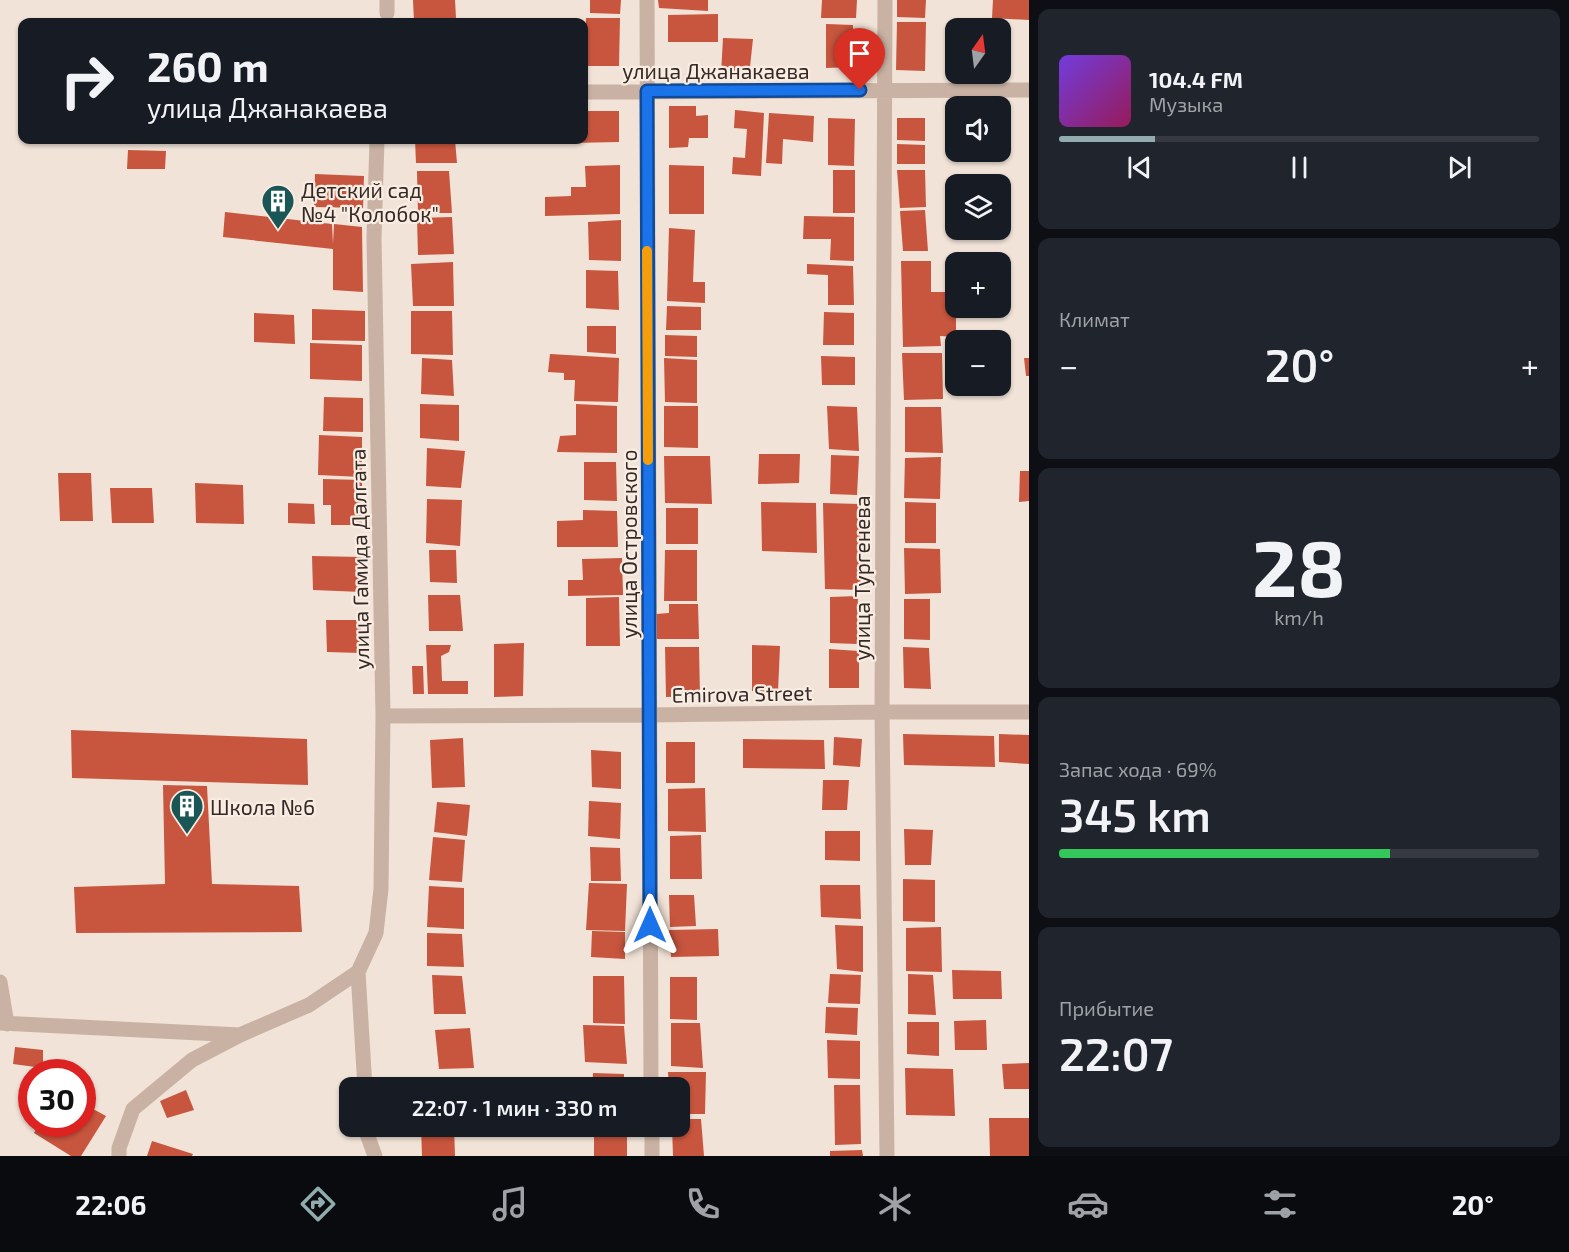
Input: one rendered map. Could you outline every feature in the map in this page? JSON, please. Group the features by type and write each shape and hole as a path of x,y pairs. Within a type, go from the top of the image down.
{"street":[{"name":"улица Островского","path":"647,0 651,1077"},
{"name":"улица Тургенева","path":"885,0 882,712 886,1156"},
{"name":"улица Джанакаева","path":"588,92 1029,90"},
{"name":"улица Гамида Далгата","path":"364,1077 358,972 376,933 380,900 383,716 374,237 376,144"},
{"name":"Emirova Street","path":"383,716 1029,712"},
{"path":"119,1156 118,1148 133,1109 192,1060 240,1035 309,1005 358,972"},
{"path":"0,982 2,1020 240,1035"},
{"path":"368,1137 375,1156"},
{"path":"651,1137 652,1156"}],"building":[{"path":"413,0 455,0 456,18 414,18"},
{"path":"590,0 621,0 620,14 590,13"},
{"path":"658,0 708,0 708,11 659,8"},
{"path":"822,0 857,0 856,18 821,18"},
{"path":"897,0 926,0 925,18 897,17"},
{"path":"993,0 1029,0 1029,20 992,18"},
{"path":"718,14 718,42 668,42 668,15"},
{"path":"588,18 620,18 619,66 588,66"},
{"path":"897,22 926,22 925,71 896,70"},
{"path":"826,24 853,25 853,67 826,68"},
{"path":"723,38 753,39 749,76 721,74"},
{"path":"669,106 696,106 696,116 708,115 708,138 689,138 688,147 669,148"},
{"path":"735,110 764,113 761,176 732,174 733,157 745,158 747,129 734,128"},
{"path":"588,111 619,111 619,142 588,143"},
{"path":"769,113 814,116 813,142 783,139 782,164 766,163"},
{"path":"828,118 855,119 854,166 828,165"},
{"path":"897,118 925,118 925,141 897,140"},
{"path":"415,144 455,144 457,163 416,163"},
{"path":"897,144 925,145 925,164 897,164"},
{"path":"128,150 166,151 165,169 127,169"},
{"path":"620,165 620,214 545,216 545,197 571,196 571,187 586,187 585,166"},
{"path":"669,165 704,166 704,214 669,214"},
{"path":"833,170 855,170 855,213 833,213"},
{"path":"897,170 925,170 926,207 900,208"},
{"path":"417,171 449,171 452,213 418,213"},
{"path":"315,174 364,176 363,208 314,207"},
{"path":"925,210 928,251 903,251 900,211"},
{"path":"225,212 332,224 333,244 334,224 362,227 363,292 333,290 333,249 223,237"},
{"path":"804,216 854,217 854,261 830,260 831,239 803,239"},
{"path":"452,217 454,254 418,255 417,218"},
{"path":"621,220 621,261 589,260 588,222"},
{"path":"669,228 695,230 693,282 705,282 705,303 667,301"},
{"path":"901,261 931,261 931,292 945,292 945,318 956,318 956,330 945,330 945,336 940,336 941,346 903,347"},
{"path":"453,262 454,306 413,306 411,264"},
{"path":"807,264 853,266 854,305 828,305 828,275 807,274"},
{"path":"586,270 618,271 619,310 586,308"},
{"path":"667,306 701,307 701,330 666,330"},
{"path":"312,309 365,311 365,341 312,340"},
{"path":"411,311 452,311 453,355 411,354"},
{"path":"824,312 854,313 854,345 823,345"},
{"path":"254,313 294,315 295,344 254,342"},
{"path":"587,326 616,326 616,354 587,352"},
{"path":"665,335 697,336 697,357 665,356"},
{"path":"310,343 362,345 362,381 310,379"},
{"path":"902,353 942,353 943,399 904,400"},
{"path":"550,354 619,358 618,402 574,401 575,380 564,380 564,373 548,372"},
{"path":"821,356 855,357 855,385 822,385"},
{"path":"422,358 452,360 454,396 421,394"},
{"path":"664,358 697,360 697,403 665,402"},
{"path":"1024,358 1029,358 1029,376 1026,376"},
{"path":"324,397 363,398 363,432 323,431"},
{"path":"420,404 459,405 459,441 420,438"},
{"path":"576,404 617,406 617,453 557,452 560,436 576,435"},
{"path":"664,406 698,406 698,448 664,447"},
{"path":"827,406 857,407 859,451 829,449"},
{"path":"905,407 941,407 943,453 905,452"},
{"path":"319,435 362,437 362,477 318,475"},
{"path":"427,448 465,451 461,488 426,486"},
{"path":"759,454 800,454 799,483 758,484"},
{"path":"831,455 859,456 857,495 830,494"},
{"path":"664,456 710,456 712,504 665,503"},
{"path":"941,457 940,499 904,498 905,458"},
{"path":"584,462 616,462 617,501 584,500"},
{"path":"1020,471 1029,471 1029,501 1019,502"},
{"path":"58,473 91,473 93,521 60,521"},
{"path":"323,479 362,480 362,525 331,525 331,505 323,505"},
{"path":"195,483 243,485 244,524 196,523"},
{"path":"110,488 152,488 154,523 112,523"},
{"path":"427,499 462,500 460,546 426,543"},
{"path":"761,502 816,503 817,553 762,551"},
{"path":"905,502 936,503 936,543 905,543"},
{"path":"288,503 314,504 315,524 288,523"},
{"path":"823,503 860,504 861,590 825,589"},
{"path":"666,508 698,508 698,544 666,544"},
{"path":"583,510 617,511 618,547 557,547 557,521 583,520"},
{"path":"904,548 940,549 941,593 905,594"},
{"path":"429,550 456,550 457,583 430,582"},
{"path":"665,550 697,550 697,601 664,601"},
{"path":"312,556 362,557 362,592 313,590"},
{"path":"622,558 623,595 568,596 568,580 583,580 582,559"},
{"path":"428,595 460,595 463,631 429,631"},
{"path":"858,596 857,644 830,643 830,597"},
{"path":"619,597 620,646 586,646 586,598"},
{"path":"904,599 930,599 930,640 904,639"},
{"path":"669,604 698,604 699,639 657,639 656,614 669,613"},
{"path":"326,620 361,620 361,653 327,652"},
{"path":"524,643 523,696 494,697 494,644"},
{"path":"426,645 451,645 449,652 441,656 442,681 468,681 468,694 428,694"},
{"path":"752,645 780,646 778,692 752,691"},
{"path":"665,647 699,647 700,696 666,697"},
{"path":"903,647 929,648 931,689 904,688"},
{"path":"829,649 859,651 859,688 829,688"},
{"path":"412,666 423,666 424,694 413,694"},
{"name":"Школа №6","path":"71,730 307,739 308,785 72,778"},
{"path":"903,734 994,736 995,767 904,765"},
{"path":"999,734 1029,735 1029,764 999,762"},
{"path":"834,737 862,739 860,767 833,765"},
{"path":"463,738 465,787 432,788 430,740"},
{"path":"743,739 824,740 825,769 743,768"},
{"path":"666,742 695,742 695,783 666,783"},
{"path":"591,750 621,752 621,789 592,787"},
{"path":"823,780 849,780 847,810 822,810"},
{"name":"Школа №6","path":"163,785 207,786 212,884 299,886 302,932 76,933 74,887 165,884"},
{"path":"705,788 706,832 668,831 668,789"},
{"path":"589,801 621,803 620,839 588,836"},
{"path":"437,802 470,805 467,836 434,832"},
{"path":"904,829 933,830 931,865 905,865"},
{"path":"825,831 860,831 860,861 825,860"},
{"path":"701,835 702,879 670,879 670,836"},
{"path":"433,837 465,840 462,882 429,880"},
{"path":"590,847 620,848 621,881 591,881"},
{"path":"903,879 935,880 935,922 903,921"},
{"path":"589,883 627,884 625,931 586,930"},
{"path":"820,885 860,885 861,919 821,917"},
{"path":"429,886 464,888 464,929 427,927"},
{"path":"669,895 694,895 696,926 670,927"},
{"path":"835,925 863,926 863,972 837,969"},
{"path":"941,927 942,972 906,971 906,928"},
{"path":"718,929 719,956 671,957 669,930"},
{"path":"592,931 625,932 625,959 591,957"},
{"path":"427,933 462,934 464,967 427,966"},
{"path":"952,970 1001,971 1002,999 953,999"},
{"path":"830,974 861,975 860,1004 828,1003"},
{"path":"908,974 933,975 936,1015 908,1014"},
{"path":"432,975 462,976 466,1014 434,1014"},
{"path":"593,976 624,976 625,1024 593,1023"},
{"path":"670,977 697,977 697,1020 670,1019"},
{"path":"826,1007 858,1008 857,1035 825,1033"},
{"path":"986,1020 987,1050 955,1050 954,1021"},
{"path":"907,1022 939,1022 939,1056 907,1054"},
{"path":"671,1023 700,1023 703,1068 671,1066"},
{"path":"583,1025 624,1026 627,1064 585,1062"},
{"path":"470,1028 474,1068 439,1069 435,1030"},
{"path":"827,1040 860,1041 860,1079 828,1078"},
{"path":"15,1047 43,1050 43,1059 18,1059 18,1065 13,1064"},
{"path":"1029,1063 1029,1089 1004,1089 1002,1064"},
{"path":"905,1068 953,1069 955,1116 906,1115"},
{"path":"668,1072 706,1072 705,1114 690,1114 690,1077 668,1077"},
{"path":"593,1073 624,1074 624,1077 593,1077"},
{"path":"834,1085 860,1085 861,1144 835,1145"},
{"path":"186,1090 194,1110 167,1118 160,1101"},
{"path":"96,1111 106,1116 96,1132"},
{"path":"989,1118 1029,1118 1029,1156 990,1156"},
{"path":"690,1119 701,1119 704,1156 673,1156 672,1137 690,1137"},
{"path":"40,1137 93,1137 81,1156 71,1156"},
{"path":"421,1137 454,1137 455,1156 422,1156"},
{"path":"594,1137 627,1137 627,1156 594,1156"},
{"path":"152,1141 193,1154 192,1156 147,1156"},
{"path":"862,1150 863,1156 830,1156 830,1151"}],"slow traffic":[{"path":"647,251 648,460"}],"place":[{"name":"Детский сад №4 \"Колобок\"","path":"278,230"},
{"name":"Школа №6","path":"187,835"}],"route":[{"path":"650,925 647,91 860,90"}]}
